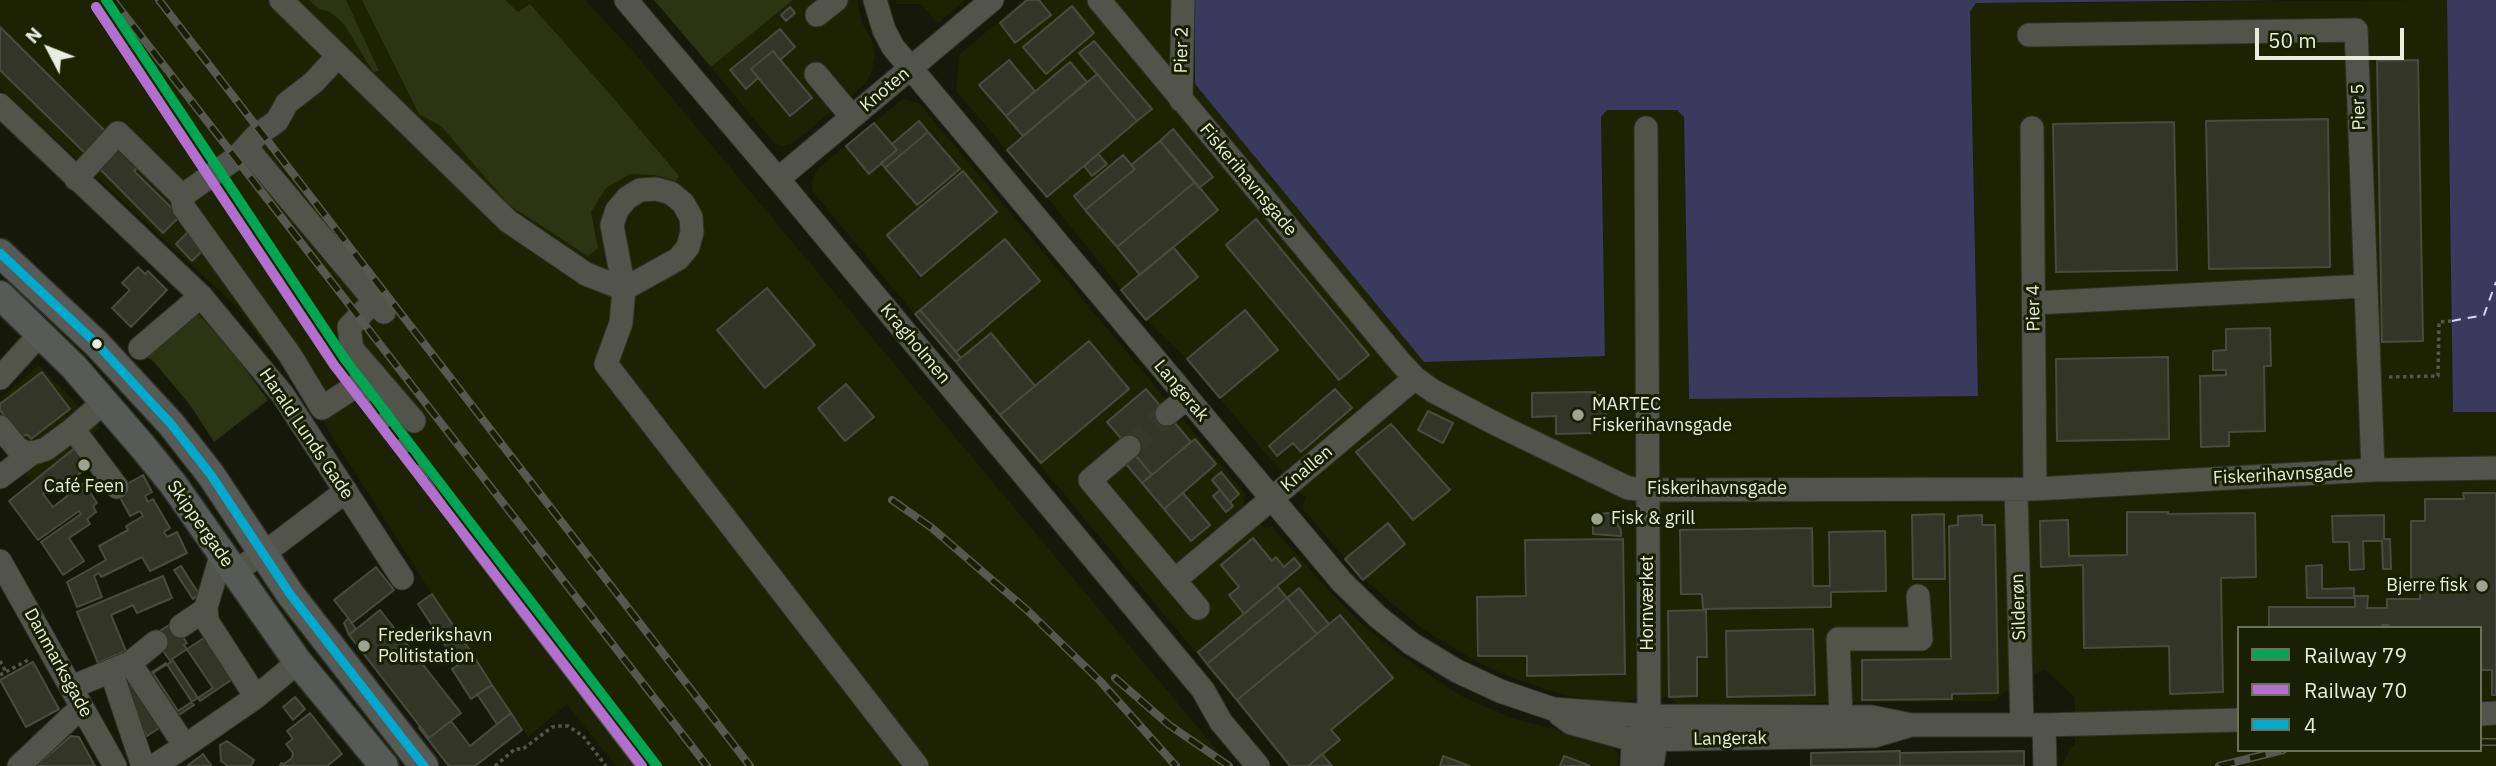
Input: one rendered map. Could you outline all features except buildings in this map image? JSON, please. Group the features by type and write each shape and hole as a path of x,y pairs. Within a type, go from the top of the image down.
{"main road":[{"name":"Skippergade","path":"0,253 97,344 171,424 211,475 325,640 424,766"},
{"name":"Skippergade","path":"0,295 41,333 105,401 173,484 298,662 384,766"}],"street":[{"path":"281,0 508,221 586,274 624,289 621,323 606,364 917,766"},
{"name":"Kragholmen","path":"626,0 1203,690 1222,722 1258,766"},
{"path":"817,15 836,0"},
{"name":"Langerak","path":"874,0 893,47 1342,582 1378,617 1412,644 1457,671 1500,691 1553,709 1649,716 1872,717 1911,725 2237,720"},
{"name":"Knoten","path":"778,179 992,0"},
{"name":"Fiskerihavnsgade","path":"1099,0 1415,377 1433,391 1628,488 2026,489 2373,470 2496,468"},
{"name":"Pier 2","path":"1181,100 1183,0"},
{"name":"Pier 5","path":"2029,35 2356,30 2373,470"},
{"path":"182,196 227,164 276,121 287,103 314,82 338,56"},
{"path":"816,74 852,117"},
{"name":"Harald Lunds Gade","path":"0,105 201,296 283,395 402,578"},
{"name":"Hornværket","path":"1646,128 1649,716"},
{"name":"Pier 4","path":"2026,489 2034,303 2032,128"},
{"path":"75,179 118,133 182,196 184,208 267,323 323,408 374,374"},
{"path":"246,147 379,307 349,327 352,349 414,421"},
{"path":"2034,303 2366,286"},
{"path":"140,348 201,296"},
{"path":"0,378 41,333"},
{"name":"Knallen","path":"1175,580 1415,377"},
{"path":"1167,414 1187,398"},
{"path":"0,477 31,454 46,449 105,401"},
{"path":"0,426 18,449 31,454"},
{"path":"73,429 117,486"},
{"path":"1129,447 1090,480 1198,608"},
{"name":"Silderøn","path":"2026,489 2033,725 2045,766"},
{"path":"256,697 207,621 206,609 228,562 263,552 346,491"},
{"name":"Danmarksgade","path":"3,572 51,647 115,766"},
{"path":"1842,716 1838,639 1921,639 1918,596"},
{"path":"181,626 206,609"},
{"path":"72,687 120,667 156,642"},
{"path":"154,766 256,697 298,662"},
{"path":"120,667 185,746"},
{"path":"120,667 143,766"},
{"name":"Kragholmen","path":"1203,690 1230,713 1275,766"},
{"path":"19,766 83,709"},
{"name":"Langerak","path":"1553,709 1571,723 1645,740 1874,736 1911,725"},
{"path":"1632,766 1645,740 1649,716"},
{"path":"1645,740 1652,766"}],"path":[{"path":"2370,377 2438,376 2439,322 2452,321"},
{"path":"0,675 51,647"},
{"path":"0,661 6,672"},
{"path":"495,766 515,749 523,749 552,727 568,726 583,736 606,766"}],"shaded area":[{"path":"0,0 585,0 631,49 1230,766 616,766 567,704 528,737 432,594 314,408 235,305 0,88"},
{"path":"309,0 346,0 379,71 373,72 344,24"},
{"path":"362,0 505,0 518,12 530,4 679,176 676,181 655,175 630,174 606,188 591,212 598,248 588,256 509,205 441,126 419,114"},
{"path":"654,0 793,0 711,67"},
{"path":"793,0 857,0 862,23 872,40 875,56 871,74 865,84 793,143 783,146 774,143 711,67"},
{"path":"895,0 965,0 938,23 921,4 896,4"},
{"path":"1024,0 1195,0 1195,84 1605,356 1601,117 1607,110 1677,110 1684,116 1689,399 1978,395 1970,11 1977,3 2447,0 2453,411 2496,412 2496,766 2062,766 2070,748 2075,744 2075,698 2045,669 2004,692 1995,701 1679,705 1669,697 1628,700 1617,706 1557,693 1508,676 1475,661 1423,629 1363,579 1302,508 1306,498 1187,359 1146,320 1047,197 956,91 960,54"},
{"path":"903,99 919,103 1245,494 1243,505 1264,528 1272,527 1364,626 1403,657 1461,696 1514,719 1607,742 1618,754 1617,766 1290,766 813,192 812,181 817,169"},
{"path":"198,314 228,346 268,400 214,442 190,405 144,354"},
{"path":"39,365 100,428 31,482 0,441 0,399"}],"water":[{"path":"1195,0 2288,0 1976,3 1970,12 1978,396 1689,399 1684,117 1677,110 1607,110 1601,117 1605,356 1424,362 1195,84"},
{"path":"2447,0 2496,0 2496,412 2453,412"}],"ferry route":[{"path":"2452,321 2484,315 2496,282"}],"tunnel":[{"path":"1129,447 1167,414"}],"railway":[{"path":"113,0 707,766"},
{"path":"159,0 750,766"},
{"path":"318,320 467,541 639,766"},
{"path":"892,500 932,528 1028,611 1100,681 1176,766"},
{"path":"1115,678 1169,725 1229,766"},
{"path":"2482,742 2496,742"},
{"path":"2219,766 2275,752"}],"rail line":[{"name":"79","path":"106,0 344,358 657,766"},
{"name":"70","path":"96,7 334,365 642,766"}],"transit line":[{"name":"4","path":"0,253 97,344 171,424 211,475 290,594 424,766"}],"place":[{"name":"MARTEC Fiskerihavnsgade","path":"1578,415"},
{"name":"Café Feen","path":"84,465"},
{"name":"Fisk & grill","path":"1597,519"},
{"name":"Bjerre fisk","path":"2482,586"},
{"name":"Frederikshavn Politistation","path":"364,646"}]}
